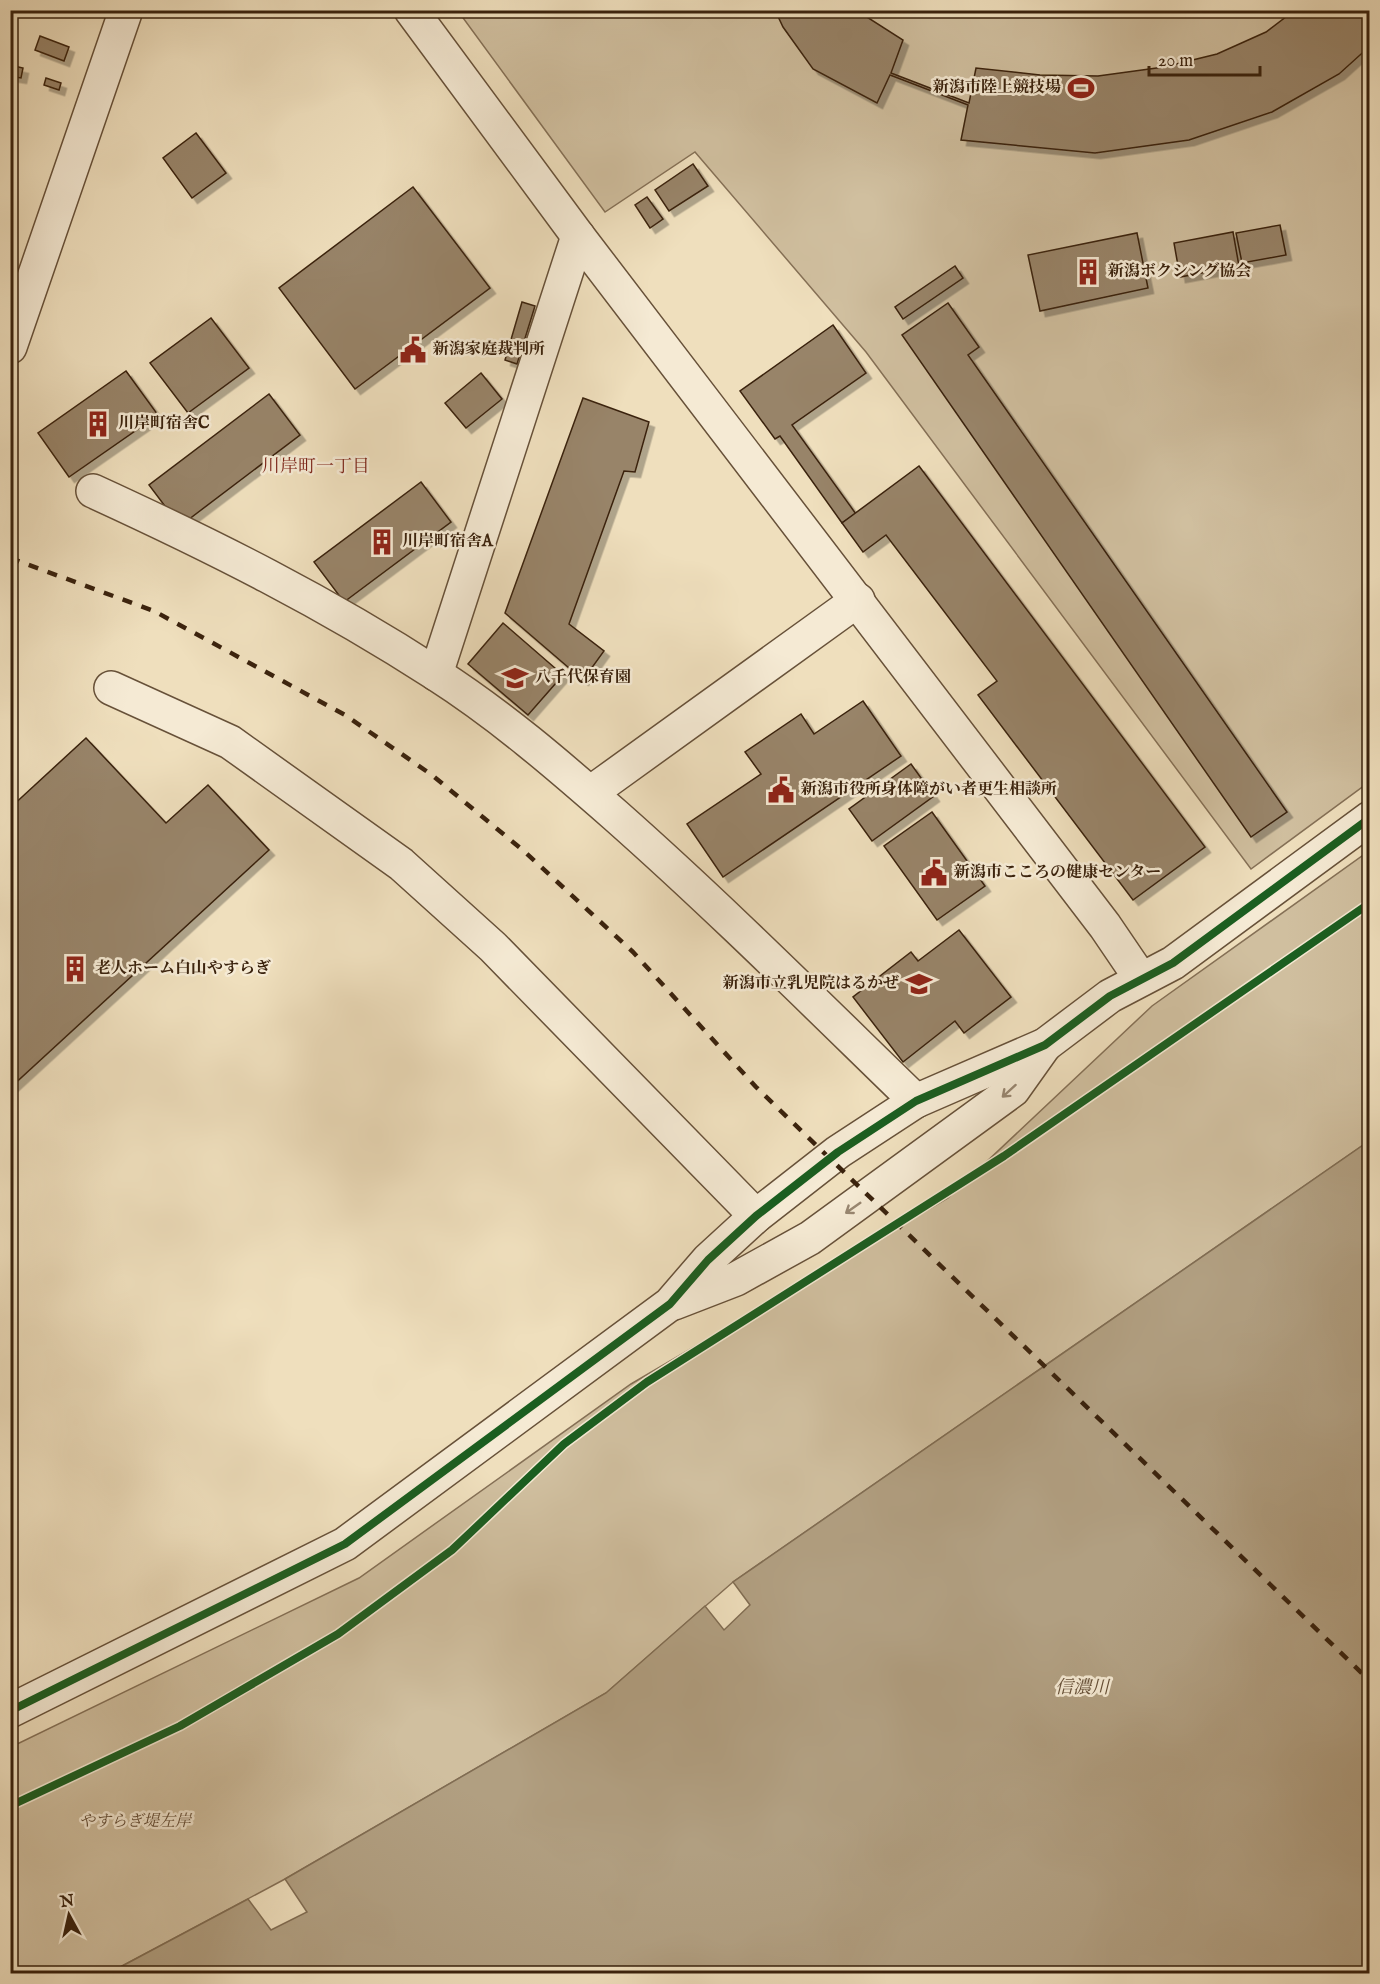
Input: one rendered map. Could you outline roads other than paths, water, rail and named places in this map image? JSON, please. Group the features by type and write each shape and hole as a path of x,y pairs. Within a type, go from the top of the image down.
{"street":[{"path":"10,347 126,10"},
{"path":"411,10 578,236 1105,926 1141,979"},
{"path":"436,674 578,236"},
{"path":"93,491 278,579 436,674 539,750 683,874 916,1101"},
{"path":"600,786 858,600"},
{"path":"111,688 230,742 401,864 493,947 756,1216"},
{"path":"10,1711 345,1544 670,1304 708,1260 756,1216 838,1152 916,1101 1045,1045 1110,996 1173,963 1370,818"},
{"path":"670,1304 736,1279 810,1238 1013,1089 1045,1045"}],"water":[{"name":"信濃川","path":"1369,1141 1369,1973 109,1973 248,1899 271,1930 307,1912 285,1879 606,1693 705,1606 724,1630 750,1605 733,1582"}],"railway":[{"path":"10,558 154,611 345,715 432,775 525,852 633,952 756,1087 1370,1681"}],"place":[{"name":"新潟市陸上競技場","path":"1081,88"},
{"name":"新潟ボクシング協会","path":"1088,272"},
{"name":"新潟家庭裁判所","path":"413,350"},
{"name":"川岸町宿舎C","path":"98,424"},
{"name":"川岸町宿舎A","path":"382,542"},
{"name":"八千代保育園","path":"515,678"},
{"name":"新潟市役所身体障がい者更生相談所","path":"781,790"},
{"name":"新潟市こころの健康センター","path":"934,873"},
{"name":"老人ホーム白山やすらぎ","path":"75,969"},
{"name":"新潟市立乳児院はるかぜ","path":"919,984"}],"district":[{"name":"川岸町一丁目","path":"316,467"}],"park label":[{"name":"やすらぎ堤左岸","path":"135,1822"}]}
